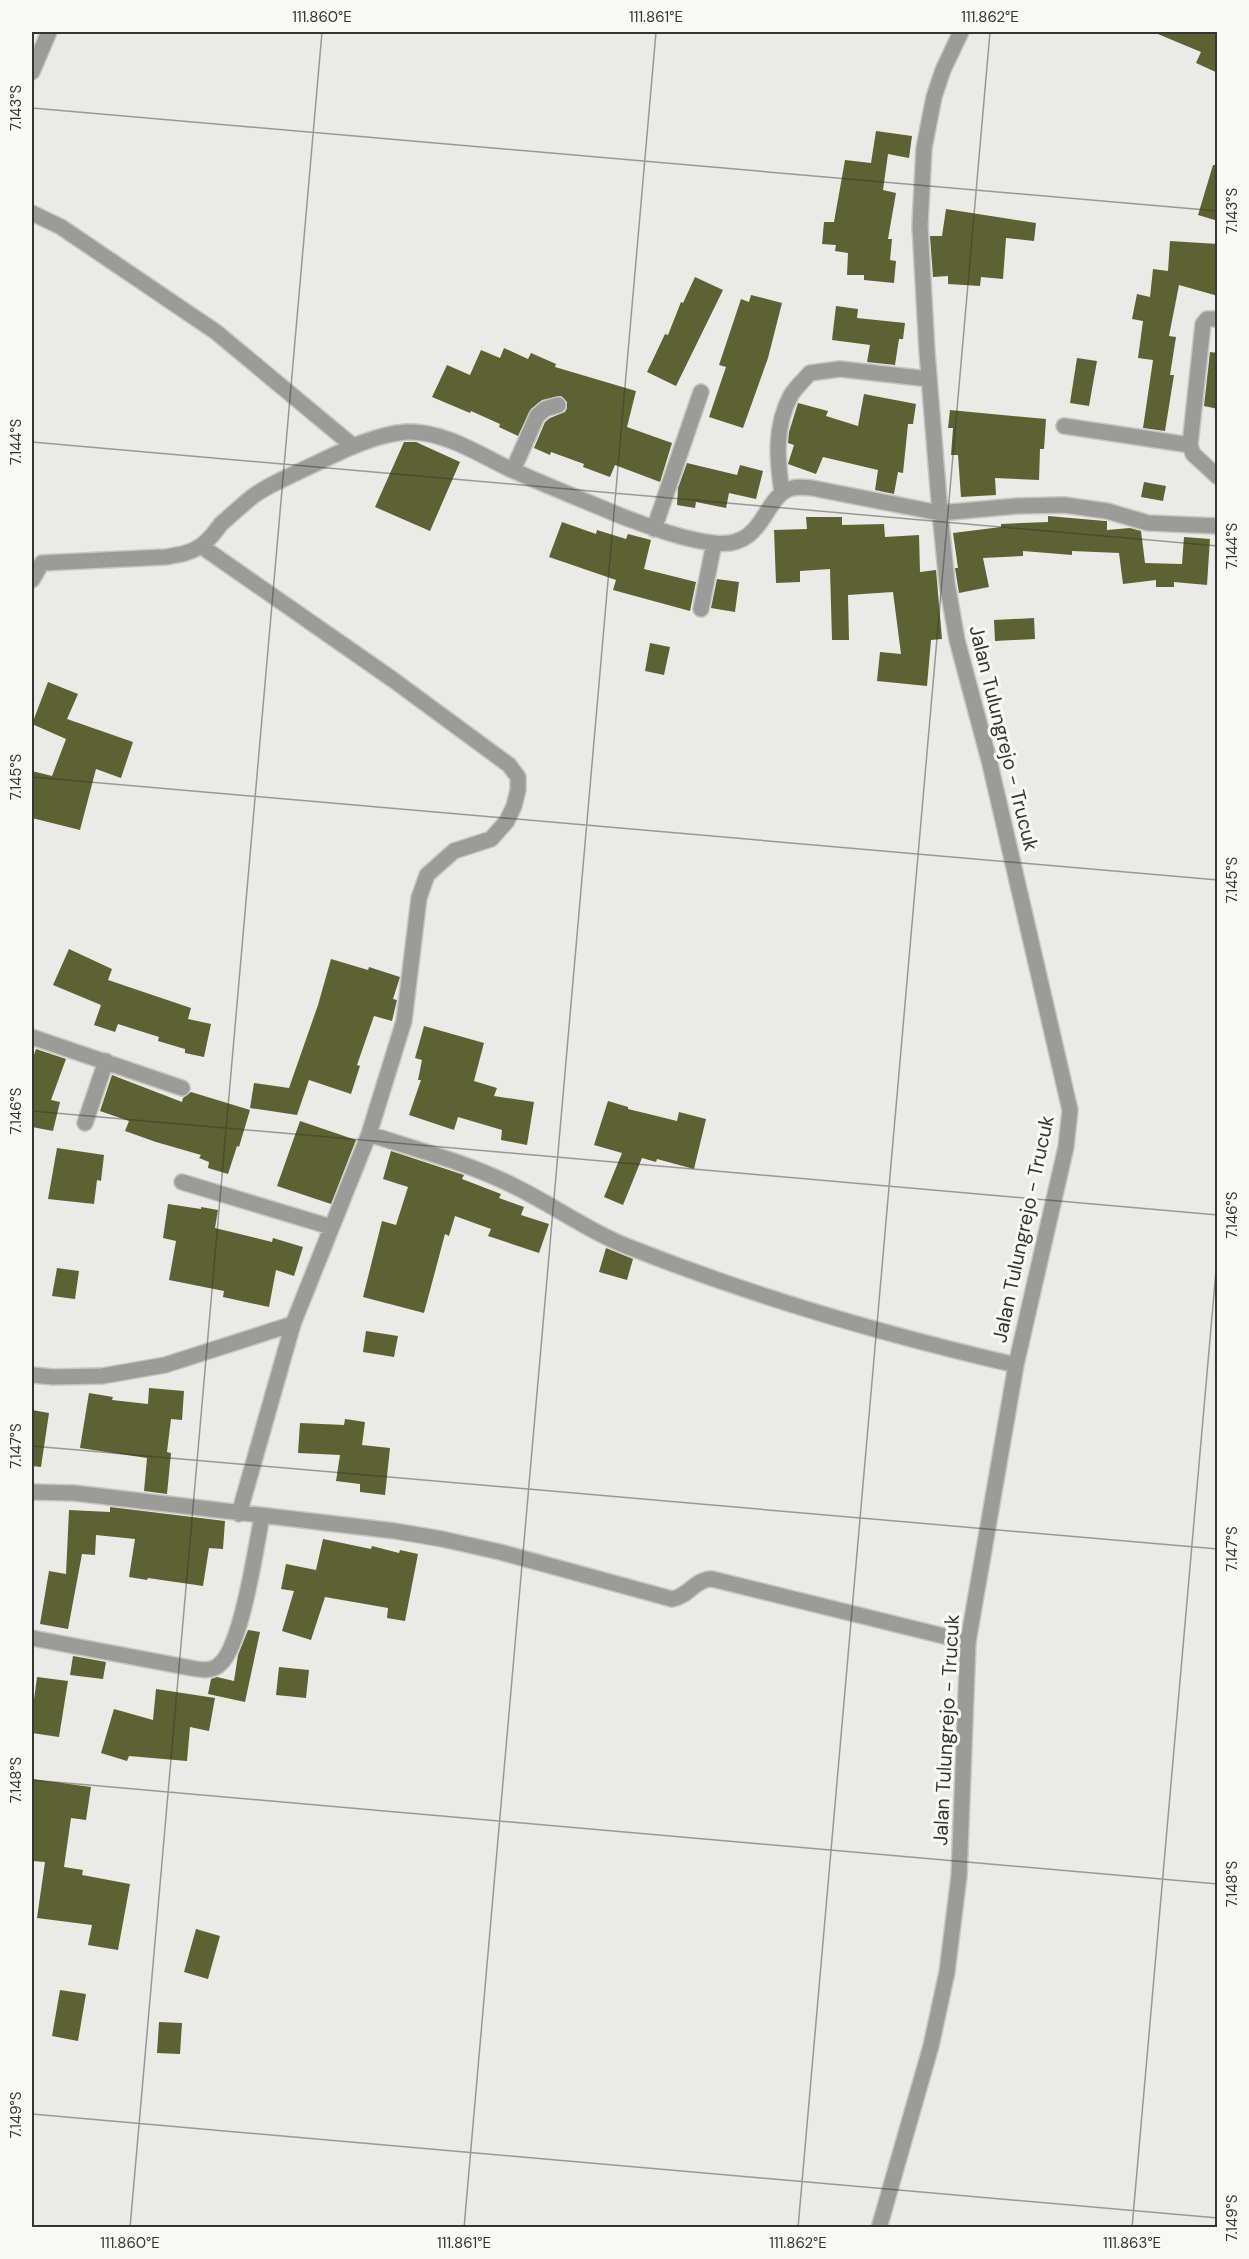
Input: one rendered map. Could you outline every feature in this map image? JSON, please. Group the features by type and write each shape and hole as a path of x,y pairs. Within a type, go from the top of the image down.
{"street":[{"path":"32,72 49,32"},
{"name":"Jalan Tulungrejo - Trucuk","path":"879,2228 931,2046 947,1972 959,1876 968,1641 1016,1365 1066,1147 1070,1110 990,764 957,640 947,583 929,380 920,226 924,148 934,97 943,70 961,32"},
{"path":"32,213 61,227 216,332 353,446"},
{"path":"1218,319 1207,320 1203,324 1190,446 1193,454 1218,477"},
{"path":"782,493 777,446 779,426 792,393 810,373 840,369 929,380"},
{"path":"654,529 701,392"},
{"path":"513,470 537,416 545,409 558,405"},
{"path":"1064,426 1190,446"},
{"path":"32,580 42,563 185,554 201,546 231,514 254,495 353,446 406,432 426,434 452,442 654,529 684,538 714,543 730,544 746,537 761,523 782,493 793,488 812,488 940,513 1064,505 1107,511 1148,523 1218,526"},
{"path":"701,609 714,543"},
{"path":"201,546 392,679 509,765 518,777 514,806 507,821 491,839 454,851 427,875 419,898 404,1021 369,1134 293,1324 239,1514"},
{"path":"32,1036 182,1088"},
{"path":"84,1123 106,1061"},
{"path":"369,1134 467,1166 514,1186 590,1230 632,1249 744,1289 824,1316 1016,1365"},
{"path":"182,1182 331,1227"},
{"path":"32,1375 102,1376 165,1365 293,1324"},
{"path":"32,1492 75,1493 395,1531 442,1539 672,1599 680,1597 699,1581 712,1579 968,1641"},
{"path":"32,1638 191,1668 207,1670 216,1667 223,1662 237,1628 251,1580 262,1516"}],"building":[{"path":"1153,32 1218,32 1218,73 1196,63 1201,52"},
{"path":"876,131 912,136 909,158 888,154 883,190 896,193 888,239 892,239 890,260 896,261 894,283 864,280 864,275 847,275 848,253 835,251 836,245 822,244 824,222 834,222 845,160 871,163"},
{"path":"1213,165 1218,165 1218,221 1198,215"},
{"path":"946,209 1036,223 1034,241 1006,238 1003,279 981,277 980,286 948,284 948,276 933,277 930,236 942,236"},
{"path":"1170,241 1218,244 1218,296 1179,285 1169,336 1176,337 1170,375 1174,375 1165,431 1143,428 1153,360 1138,358 1143,321 1132,319 1137,294 1150,297 1153,269 1168,271"},
{"path":"695,277 723,290 676,386 647,372 665,334 668,335 681,302 683,303"},
{"path":"751,295 782,303 768,358 743,428 709,417 726,367 719,365 741,299 749,302"},
{"path":"836,306 858,309 857,318 905,323 903,339 899,339 895,365 867,362 870,345 832,340"},
{"path":"504,348 528,359 531,353 556,364 555,367 636,391 627,427 672,443 660,482 615,465 610,477 583,467 584,464 534,448 545,422 565,412 567,402 561,396 542,400 531,409 518,436 499,427 500,424 432,397 447,365 470,375 481,350 500,358"},
{"path":"1210,352 1218,353 1218,409 1204,406"},
{"path":"1077,358 1097,361 1089,406 1070,403"},
{"path":"864,394 916,404 913,424 908,424 903,473 898,472 894,494 875,490 878,470 823,457 816,474 788,464 794,445 788,443 789,432 798,403 828,411 826,416 858,426"},
{"path":"950,410 1046,419 1044,449 1040,449 1039,480 995,478 996,495 961,497 958,455 951,455 953,428 948,428"},
{"path":"404,442 416,442 460,462 430,531 375,507"},
{"path":"687,463 737,475 740,465 763,471 756,499 729,493 726,508 696,502 695,508 677,505 678,488"},
{"path":"1144,482 1166,486 1163,501 1141,497"},
{"path":"1048,516 1107,521 1107,530 1130,528 1141,531 1145,563 1182,564 1184,537 1210,539 1207,585 1174,582 1174,587 1156,587 1156,580 1123,584 1119,553 1072,551 1072,555 1023,551 1023,556 983,558 989,587 959,593 953,533 1001,527 1001,524 1048,522"},
{"path":"806,517 842,517 842,525 884,524 885,537 919,535 920,572 936,570 942,639 931,640 927,686 877,681 880,652 901,654 893,592 848,595 849,640 832,640 830,569 800,571 800,582 776,583 774,530 807,529"},
{"path":"562,522 596,534 597,530 626,539 628,534 651,540 644,569 696,582 690,611 613,590 616,580 549,557"},
{"path":"717,579 739,582 735,612 711,608"},
{"path":"1034,618 1035,639 995,641 994,620"},
{"path":"650,643 670,647 664,675 645,671"},
{"path":"48,682 78,694 67,719 133,742 121,778 96,769 80,830 32,818 32,771 52,776 66,739 32,724"},
{"path":"69,949 112,969 108,980 191,1008 188,1019 211,1024 204,1057 185,1053 185,1049 158,1041 159,1037 118,1024 115,1032 94,1025 101,1005 53,985"},
{"path":"331,959 368,970 369,967 400,977 393,999 397,1000 392,1021 374,1016 357,1065 360,1066 351,1094 309,1080 297,1115 250,1108 254,1083 289,1088 318,1005"},
{"path":"424,1026 484,1043 474,1081 497,1088 494,1096 534,1102 527,1145 501,1140 502,1130 458,1117 454,1130 409,1115 421,1080 418,1080 422,1060 415,1058"},
{"path":"36,1049 66,1059 51,1100 60,1102 53,1131 32,1127 32,1060"},
{"path":"112,1075 182,1102 183,1098 191,1092 250,1110 228,1174 208,1168 209,1162 199,1158 201,1155 125,1131 129,1121 100,1111"},
{"path":"608,1101 628,1107 628,1109 677,1121 679,1112 706,1119 694,1169 657,1159 656,1162 642,1158 623,1205 604,1197 622,1153 594,1145"},
{"path":"300,1121 356,1140 331,1204 277,1186"},
{"path":"57,1148 104,1155 101,1181 97,1180 94,1204 48,1199"},
{"path":"391,1151 464,1175 462,1179 501,1194 499,1198 524,1207 521,1215 549,1224 539,1253 488,1236 491,1229 455,1216 449,1236 445,1234 424,1313 363,1297 382,1221 396,1225 408,1187 383,1179"},
{"path":"168,1204 218,1210 215,1228 272,1242 273,1238 303,1247 294,1276 276,1270 269,1307 223,1297 224,1291 169,1280 176,1241 163,1238"},
{"path":"606,1248 633,1259 627,1280 599,1272"},
{"path":"57,1268 79,1271 75,1299 52,1296"},
{"path":"366,1331 398,1336 394,1357 363,1352"},
{"path":"149,1388 184,1391 182,1420 171,1419 167,1452 171,1453 167,1494 144,1491 147,1458 80,1448 89,1393 113,1397 112,1400 148,1404"},
{"path":"32,1410 49,1413 41,1467 32,1466"},
{"path":"345,1419 365,1422 362,1445 390,1448 385,1495 360,1492 360,1484 336,1481 340,1455 298,1453 300,1423 344,1425"},
{"path":"110,1507 225,1521 223,1549 209,1548 203,1586 148,1578 147,1580 129,1577 135,1539 96,1535 95,1555 82,1554 68,1629 40,1624 49,1571 66,1574 69,1510 110,1512"},
{"path":"323,1539 371,1549 372,1546 399,1553 400,1550 418,1554 405,1621 387,1618 388,1608 325,1597 311,1640 282,1631 294,1591 281,1589 286,1564 316,1570"},
{"path":"248,1630 260,1632 245,1702 208,1694 211,1679 217,1677 234,1681 238,1655"},
{"path":"73,1656 106,1662 103,1679 70,1675"},
{"path":"279,1667 309,1670 306,1698 276,1695"},
{"path":"37,1677 68,1681 59,1737 32,1733"},
{"path":"156,1689 215,1698 209,1731 190,1727 187,1761 129,1756 127,1761 101,1753 114,1709 153,1720"},
{"path":"32,1779 91,1787 86,1820 71,1818 64,1867 83,1870 82,1875 130,1884 118,1950 88,1945 92,1925 37,1918 45,1862 32,1861"},
{"path":"196,1929 220,1936 208,1979 184,1972"},
{"path":"60,1990 86,1994 78,2041 52,2036"},
{"path":"159,2022 182,2023 180,2054 157,2053"}]}
